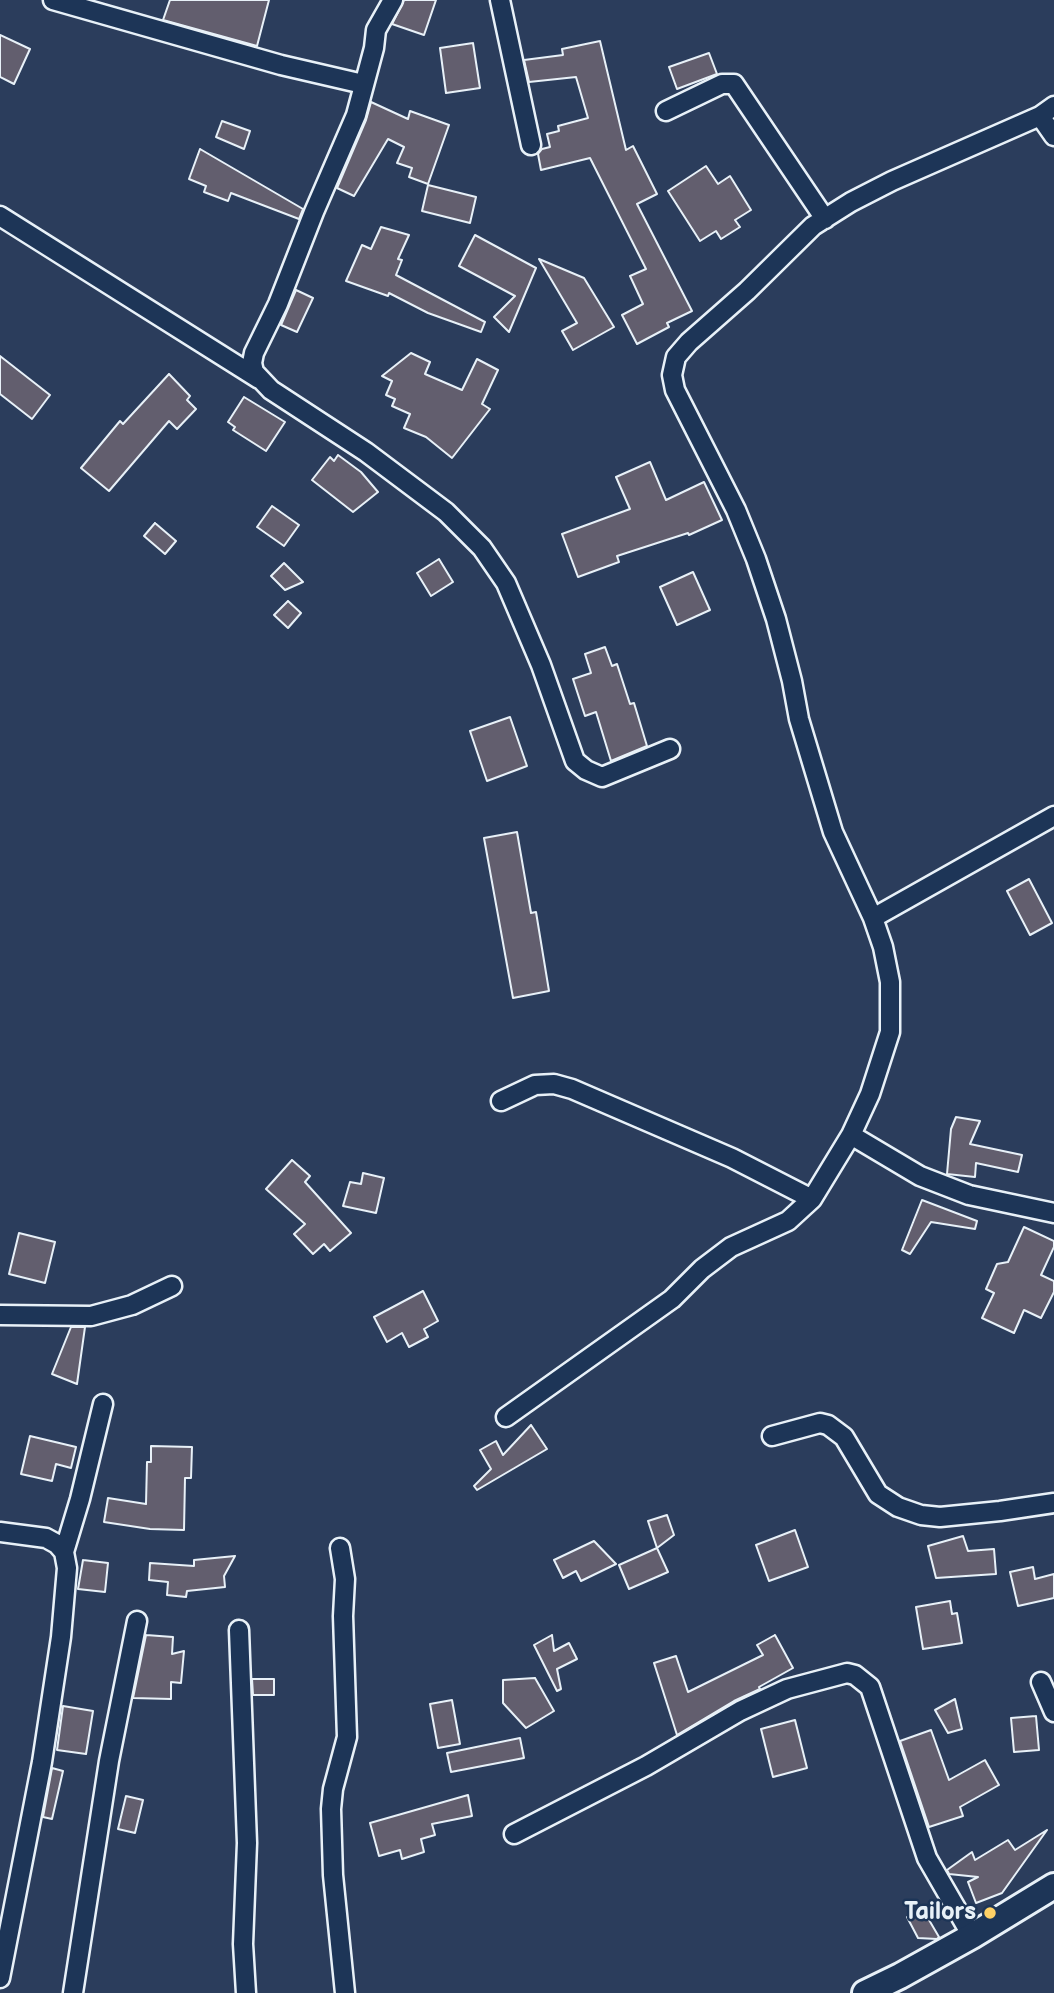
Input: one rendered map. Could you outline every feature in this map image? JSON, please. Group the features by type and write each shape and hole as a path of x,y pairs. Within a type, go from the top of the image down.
{"street":[{"path":"53,0 281,65 363,84"},
{"path":"259,379 252,363 254,353 278,304 356,115 374,48 376,30 393,0"},
{"path":"500,0 531,145"},
{"path":"666,111 722,83 734,84 825,219"},
{"path":"506,1418 672,1299 702,1269 731,1247 788,1221 812,1199 851,1135 870,1094 890,1032 890,982 883,947 833,832 799,719 776,619 756,559 736,510 675,390 672,375 676,357 813,226 892,181 1047,111 1054,136"},
{"path":"0,216 259,379 271,390 376,459 446,512 482,548 506,583 541,665 567,745 575,761 586,770 601,777 670,749"},
{"path":"873,919 1054,816"},
{"path":"500,1101 536,1085 554,1084 732,1158 812,1199"},
{"path":"851,1135 920,1177 969,1195 1054,1213"},
{"path":"0,1315 92,1316 132,1305 172,1286"},
{"path":"0,1978 42,1762 61,1637 67,1568 64,1552 103,1404"},
{"path":"772,1436 820,1423 828,1425 844,1437 878,1494 898,1507 921,1515 940,1517 1054,1503"},
{"path":"0,1532 46,1538 64,1552"},
{"path":"340,1548 345,1579 343,1616 347,1737 333,1789 331,1809 333,1875 345,1993"},
{"path":"72,1993 109,1761 137,1621"},
{"path":"239,1630 247,1843 243,1944 246,1993"},
{"path":"514,1834 787,1689 847,1673 855,1675 870,1688 927,1858 972,1936"},
{"path":"1041,1682 1054,1712"},
{"path":"865,1993 972,1936 1054,1886"}],"building":[{"path":"170,0 269,0 257,46 163,20"},
{"path":"404,0 436,0 424,35 392,24"},
{"path":"0,35 30,49 14,84 0,77"},
{"path":"600,41 626,150 633,146 657,194 637,204 692,311 667,323 669,327 637,344 622,315 643,304 630,276 646,269 590,158 541,170 538,154 542,149 550,147 547,134 559,131 558,126 588,118 576,77 529,82 524,60 563,55 562,49"},
{"path":"473,43 480,88 446,93 440,48"},
{"path":"709,53 717,74 677,89 669,67"},
{"path":"371,102 408,119 410,111 449,125 428,184 409,177 412,168 397,163 404,147 388,139 354,196 337,188"},
{"path":"222,121 250,131 244,149 216,137"},
{"path":"200,149 303,209 299,219 231,193 228,201 204,192 206,186 189,179"},
{"path":"706,166 718,184 730,176 751,210 735,220 740,227 721,239 716,231 700,241 668,191"},
{"path":"428,185 476,197 470,223 422,211"},
{"path":"381,227 409,235 398,259 402,260 396,275 485,322 481,332 428,313 389,293 388,296 346,281 362,245 371,249"},
{"path":"475,235 536,268 509,332 494,317 515,296 459,266"},
{"path":"539,259 584,278 614,327 573,350 562,331 577,323"},
{"path":"296,290 313,298 297,332 281,325"},
{"path":"411,353 430,362 425,374 462,390 477,359 498,370 482,404 490,409 452,458 426,437 404,428 410,414 392,406 395,399 386,395 392,381 382,376"},
{"path":"0,356 50,395 32,419 0,394"},
{"path":"169,374 190,396 187,400 196,409 177,429 169,421 109,491 81,468 120,421 123,424"},
{"path":"244,397 285,422 266,451 233,430 235,427 228,422"},
{"path":"338,455 361,472 378,492 353,512 312,480 330,457 334,461"},
{"path":"650,462 666,500 704,482 722,520 689,535 688,533 617,556 619,562 578,577 562,534 630,509 616,477"},
{"path":"272,506 299,525 284,546 257,527"},
{"path":"155,523 176,541 165,554 144,536"},
{"path":"439,559 453,582 431,596 417,573"},
{"path":"284,563 303,582 285,590 271,576"},
{"path":"693,572 710,610 677,625 660,587"},
{"path":"288,601 301,613 288,628 274,615"},
{"path":"605,647 612,666 617,664 630,704 634,703 647,746 611,761 596,712 585,716 573,679 591,673 585,654"},
{"path":"510,717 527,766 487,781 470,731"},
{"path":"517,832 531,913 536,912 549,991 513,998 484,838"},
{"path":"1029,879 1052,923 1030,935 1007,891"},
{"path":"956,1117 980,1121 970,1144 1022,1155 1018,1172 976,1163 975,1177 947,1174 951,1129"},
{"path":"292,1160 310,1176 305,1182 351,1233 330,1251 324,1244 313,1254 294,1234 305,1224 266,1189"},
{"path":"363,1173 384,1178 376,1213 343,1206 350,1182 361,1184"},
{"path":"922,1200 977,1221 975,1229 931,1222 910,1254 902,1250"},
{"path":"1024,1227 1054,1241 1054,1247 1041,1275 1054,1281 1054,1292 1041,1318 1024,1310 1014,1333 982,1318 994,1293 986,1289 997,1264 1008,1262"},
{"path":"19,1233 55,1242 45,1283 9,1274"},
{"path":"423,1291 438,1321 424,1329 428,1337 409,1347 402,1333 387,1342 374,1317"},
{"path":"71,1327 85,1327 77,1384 52,1374"},
{"path":"531,1425 547,1449 477,1490 474,1486 491,1469 480,1450 496,1441 503,1455"},
{"path":"30,1436 76,1447 71,1468 56,1464 52,1481 21,1474"},
{"path":"151,1446 192,1447 191,1478 185,1478 184,1530 150,1529 104,1522 108,1498 146,1504 147,1462 151,1462"},
{"path":"667,1515 674,1535 657,1548 648,1521"},
{"path":"795,1530 808,1567 769,1581 756,1545"},
{"path":"963,1536 968,1551 994,1549 996,1574 936,1578 928,1546"},
{"path":"594,1541 616,1564 581,1581 576,1571 563,1578 554,1560"},
{"path":"657,1548 668,1572 629,1589 619,1565"},
{"path":"235,1556 224,1576 225,1587 187,1591 186,1597 167,1595 168,1582 149,1580 150,1563 194,1566 194,1560"},
{"path":"83,1560 108,1563 105,1592 78,1589"},
{"path":"1033,1567 1035,1579 1054,1574 1054,1598 1018,1606 1010,1572"},
{"path":"950,1601 952,1614 957,1613 962,1643 923,1649 916,1607"},
{"path":"146,1635 173,1637 172,1654 184,1651 181,1683 171,1682 171,1699 133,1698"},
{"path":"552,1635 554,1651 569,1643 577,1659 557,1669 561,1689 557,1691 534,1645"},
{"path":"775,1635 793,1668 677,1735 654,1663 676,1656 688,1692 763,1655 757,1645"},
{"path":"535,1678 554,1711 526,1728 503,1703 503,1680"},
{"path":"252,1679 274,1679 274,1695 253,1695"},
{"path":"955,1699 962,1729 948,1733 935,1710"},
{"path":"452,1700 460,1744 438,1748 430,1704"},
{"path":"63,1706 93,1711 86,1754 57,1750"},
{"path":"1036,1716 1039,1750 1014,1752 1011,1718"},
{"path":"795,1720 807,1768 773,1777 761,1729"},
{"path":"931,1730 949,1780 985,1760 999,1785 960,1807 963,1816 929,1827 900,1741"},
{"path":"520,1738 524,1758 451,1772 447,1753"},
{"path":"52,1768 63,1771 52,1819 43,1817"},
{"path":"468,1795 472,1816 432,1824 435,1835 421,1839 424,1852 402,1859 400,1850 379,1856 370,1823"},
{"path":"126,1796 143,1800 135,1833 118,1829"},
{"path":"1047,1830 1002,1893 976,1903 968,1882 978,1877 949,1874 947,1870 972,1852 975,1860 1008,1840 1015,1850"},
{"path":"922,1908 939,1937 937,1939 918,1938 907,1917"}],"place":[{"name":"Tailors","path":"990,1913"}]}
